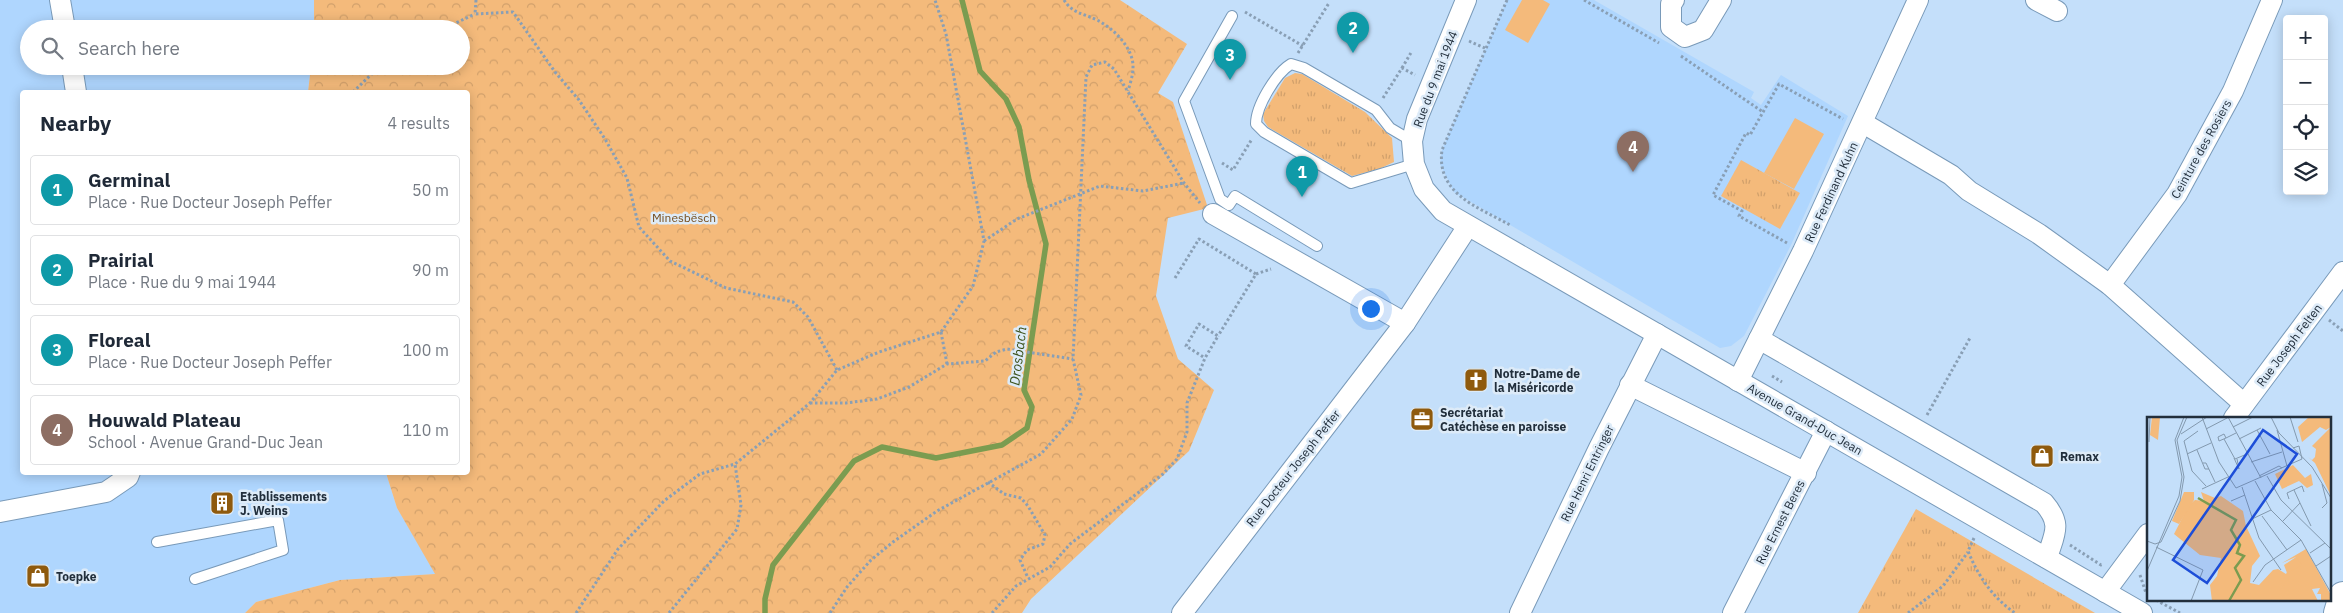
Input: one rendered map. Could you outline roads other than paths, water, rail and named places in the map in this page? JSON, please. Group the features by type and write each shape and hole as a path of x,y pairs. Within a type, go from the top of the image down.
{"main road":[{"path":"2338,613 2343,596"}],"street":[{"path":"60,0 63,20"},
{"name":"Rue du 9 mai 1944","path":"1466,0 1417,120 1412,141 1414,164 1424,189 1443,210 1468,226"},
{"path":"1674,0 1671,4 1671,27 1676,42 1685,36 1703,30 1721,0"},
{"name":"Rue Ferdinand Kuhn","path":"1738,381 1863,123 1918,0"},
{"path":"2036,0 2057,12"},
{"name":"Ceinture des Rosiers","path":"2110,285 2177,194 2233,91 2272,0"},
{"path":"73,75 76,90"},
{"path":"1863,123 1951,174 1969,191 2040,234 2110,285 2239,411"},
{"path":"1216,207 1405,323"},
{"name":"Rue Docteur Joseph Peffer","path":"1182,613 1405,323 1468,226"},
{"name":"Avenue Grand-Duc Jean","path":"1468,226 2142,613"},
{"name":"Rue Joseph Felten","path":"2239,411 2343,272"},
{"name":"Rue Henri Entringer","path":"1520,613 1630,385 1657,334"},
{"path":"1759,339 2044,503 2054,515 2056,528 2047,558"},
{"path":"1630,385 1806,472"},
{"name":"Rue Ernest Beres","path":"1733,613 1826,431"},
{"path":"0,512 106,492 129,475"},
{"path":"2105,592 2147,535"}],"lane":[{"path":"1236,12 1184,101 1202,151 1216,207 1229,205 1235,196 1317,246"},
{"path":"1412,141 1390,128 1376,110 1304,68 1291,64 1282,70 1256,113 1256,124 1264,132 1351,183 1414,164"},
{"path":"157,542 278,520 283,550 195,579"}],"waterway":[{"name":"Drosbach","path":"765,613 765,599 773,565 854,461 882,447 936,458 1002,445 1027,428 1032,407 1024,390 1046,244 1029,180 1019,127 1006,99 980,71 962,0"}],"place":[{"name":"Prairial","path":"1353,53"},
{"name":"Floreal","path":"1230,80"},
{"name":"Houwald Plateau","path":"1633,172"},
{"name":"Germinal","path":"1302,197"},
{"name":"Notre-Dame de la Miséricorde","path":"1476,380"},
{"name":"Secrétariat Catéchèse en paroisse","path":"1422,419"},
{"name":"Remax","path":"2042,456"},
{"name":"Etablissements J. Weins","path":"222,503"},
{"name":"Toepke","path":"38,576"}],"park label":[{"name":"Minesbësch","path":"684,217"}]}
